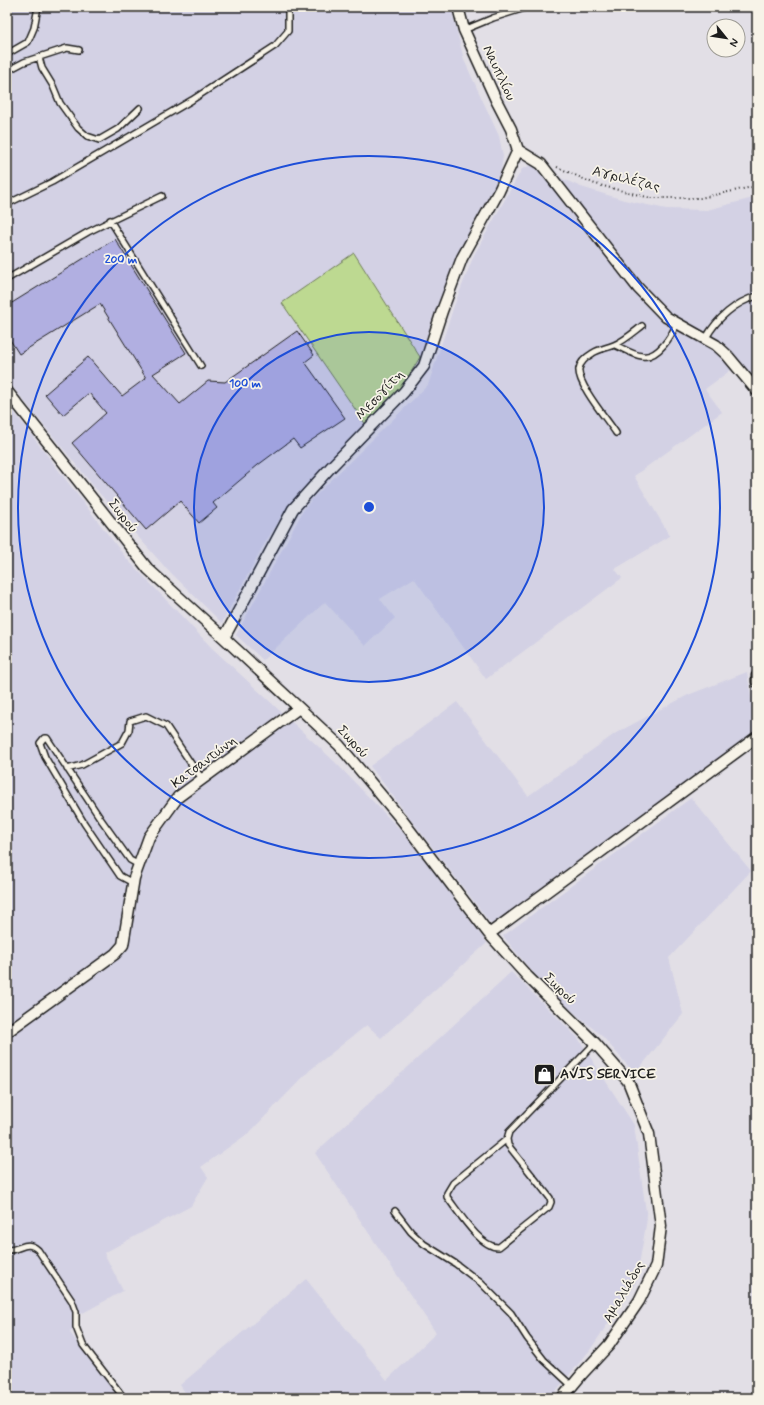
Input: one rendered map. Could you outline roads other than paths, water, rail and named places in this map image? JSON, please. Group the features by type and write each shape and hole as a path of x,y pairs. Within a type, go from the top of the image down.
{"street":[{"name":"Ναυπλίου","path":"458,7 464,30 511,129 518,150"},
{"path":"518,150 541,164 638,288 666,317 716,344 757,391"},
{"name":"Μεσογίτη","path":"224,638 293,509 330,468 404,392 424,366 442,311 462,258 499,191 518,150"},
{"name":"Σωρού","path":"7,391 148,570 224,638 339,745 397,814 489,934 528,977 595,1043 628,1081 649,1134"},
{"path":"757,676 757,682"},
{"name":"Κατσαντώνη","path":"7,1032 115,954 123,945 133,883 149,837 178,797 299,708"},
{"path":"489,934 757,737"},
{"name":"Αμαλιάδος","path":"562,1398 610,1345 639,1300 656,1266 661,1226 649,1134"}],"lane":[{"path":"7,54 28,42 34,28 38,7"},
{"path":"7,204 52,182 192,100 275,46 288,31 287,7"},
{"path":"464,30 493,18 528,7"},
{"path":"7,71 24,62 67,48 79,50"},
{"path":"39,57 42,68 53,86 60,103 78,128 87,136 99,140 118,129 140,108"},
{"path":"7,279 110,220 162,196"},
{"path":"110,220 201,366"},
{"path":"706,338 726,313 746,299 757,296"},
{"path":"615,345 643,356 650,356 667,342 677,323"},
{"path":"616,433 582,384 579,369 580,365 585,359 594,352 615,345 642,326"},
{"path":"67,769 82,764 122,742 129,730 130,721 146,716 166,726 203,780"},
{"path":"133,883 120,876 84,823 45,757 40,743 44,738 47,738 130,860 139,865"},
{"path":"507,1139 453,1183 447,1193 447,1197 479,1238 495,1248 499,1247 549,1207 551,1202 550,1198 508,1145 507,1139 509,1132 595,1043"},
{"path":"395,1211 411,1232 424,1244 468,1273 501,1303 511,1313 527,1338 544,1360 572,1386"},
{"path":"7,1250 14,1250 28,1245 34,1245 38,1250 72,1301 76,1312 76,1327 83,1345 124,1398"}],"waterway":[{"path":"757,991 754,1000 757,1008"}],"place":[{"name":"AVIS SERVICE","path":"545,1074"}]}
